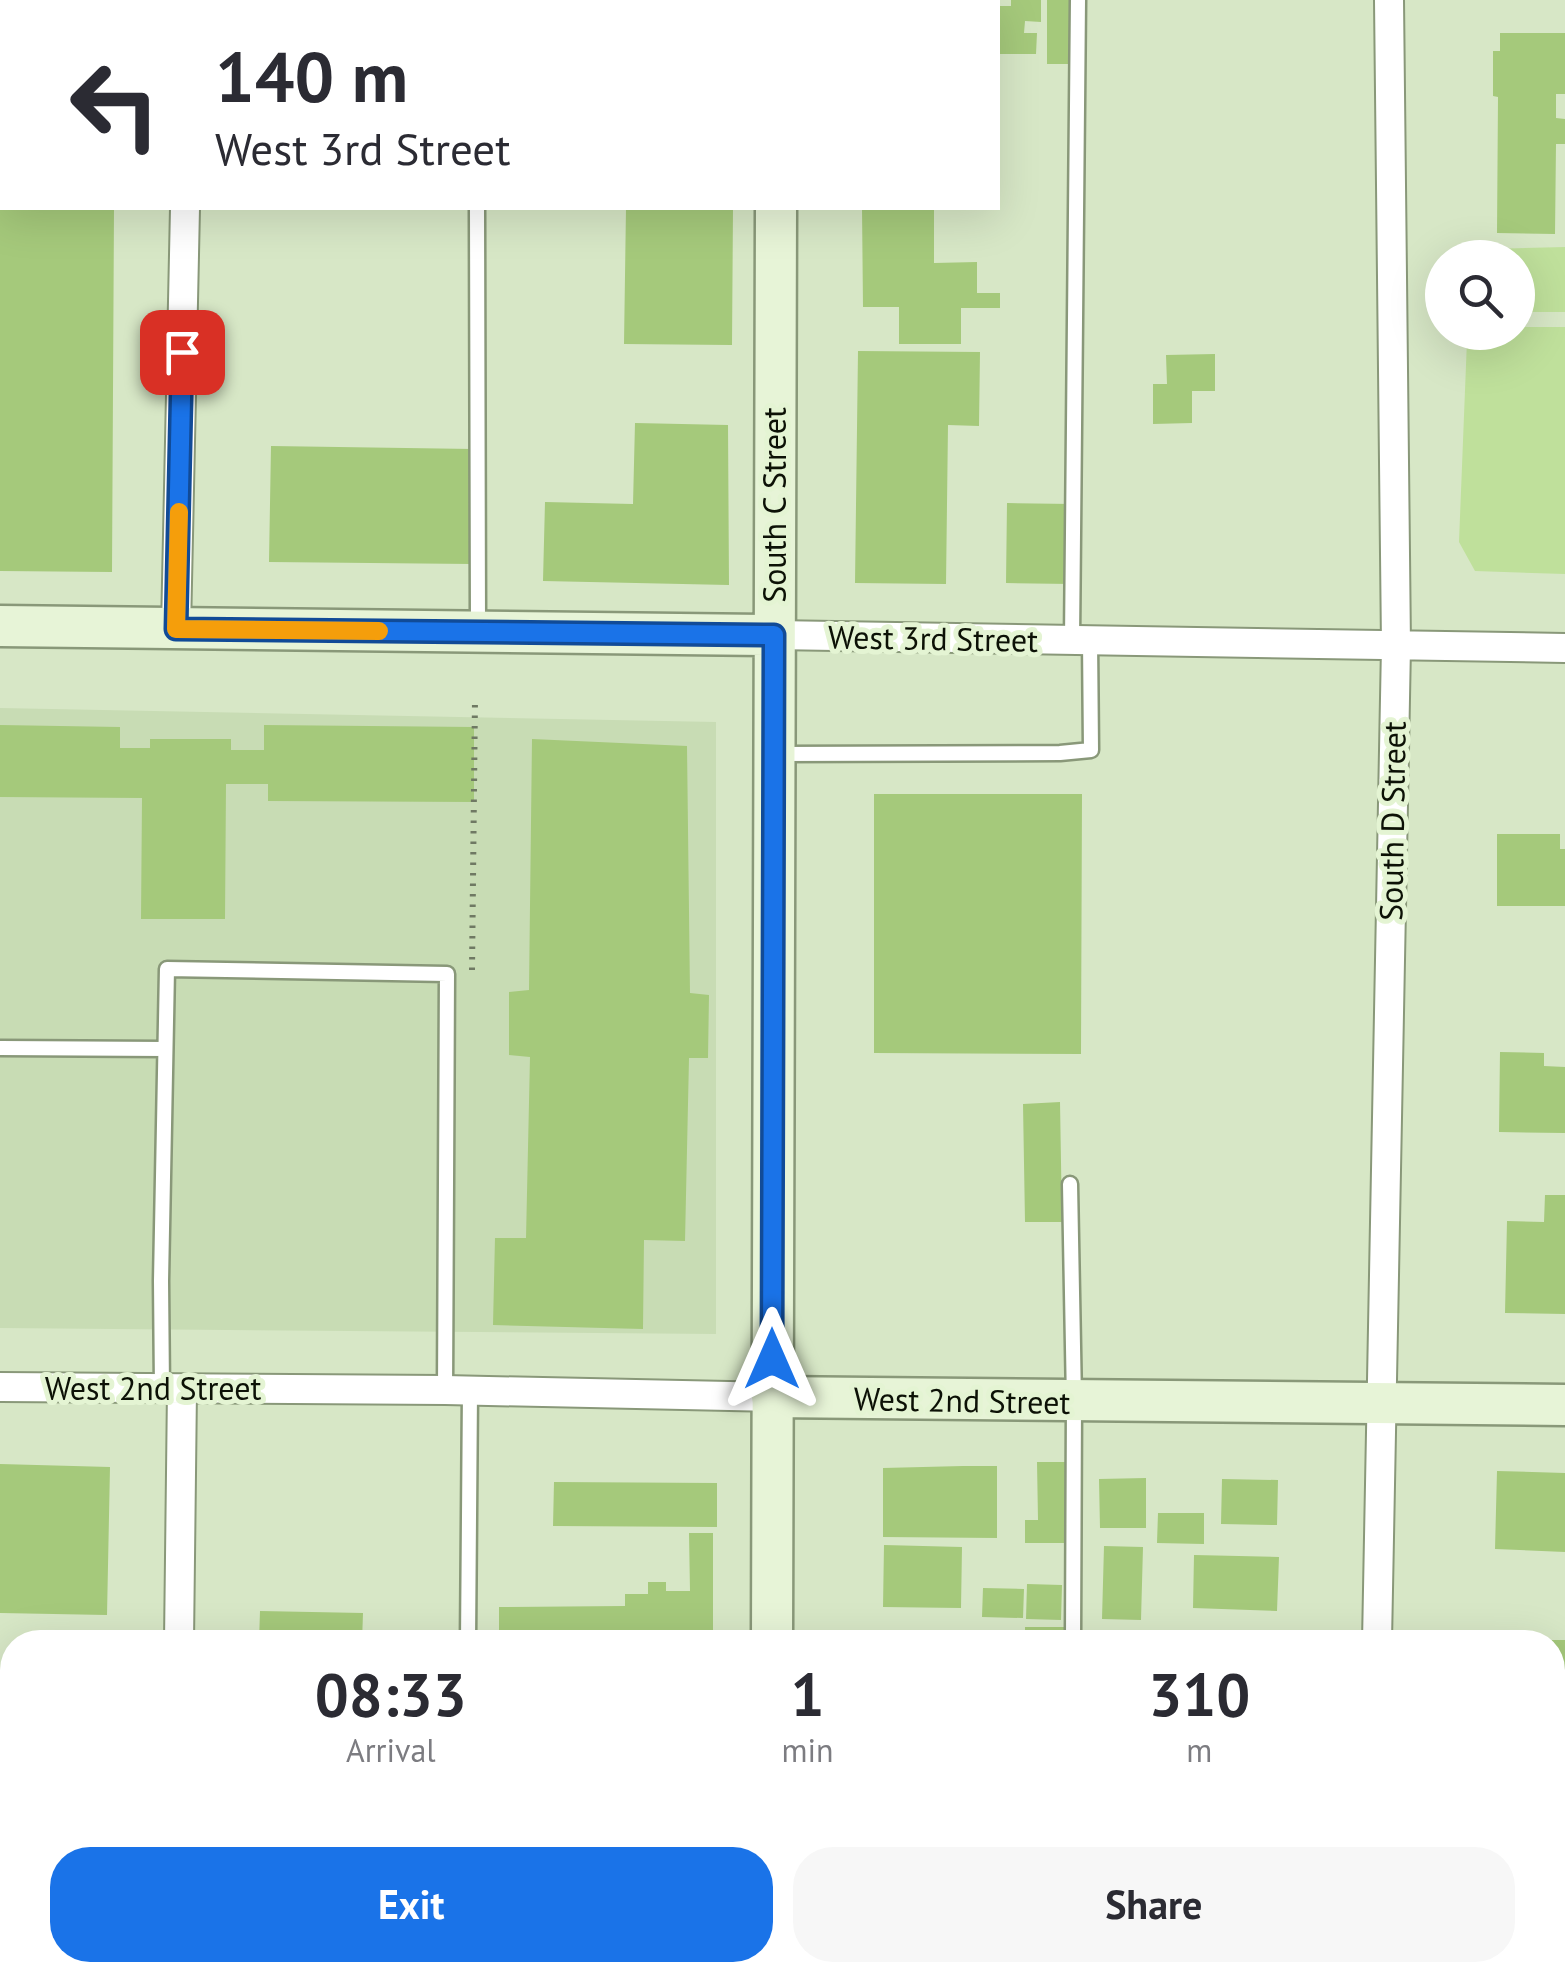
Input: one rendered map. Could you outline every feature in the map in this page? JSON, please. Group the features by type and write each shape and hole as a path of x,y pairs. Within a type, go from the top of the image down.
{"street":[{"name":"South D Street","path":"1377,1630 1396,646 1389,0"},
{"path":"176,629 185,210"},
{"name":"South C Street","path":"772,1630 776,210"},
{"name":"West 3rd Street","path":"0,626 1565,648"},
{"name":"West 2nd Street","path":"0,1388 1565,1405"},
{"path":"172,1389 179,1630"}],"lane":[{"path":"773,754 1091,750 1081,640 1078,0"},
{"path":"477,210 478,632"},
{"path":"172,1389 165,1049 168,969 447,974 467,1630"},
{"path":"0,1048 165,1049"},
{"path":"1070,1184 1073,1630"}],"shaded area":[{"path":"0,708 716,722 716,1334 0,1328"}],"green space":[{"path":"1565,247 1565,312 1535,312 1535,248"},
{"path":"1535,327 1565,327 1565,574 1475,571 1459,542 1467,350 1535,350"}],"building":[{"path":"1011,0 1041,0 1041,22 1025,21 1024,33 1037,33 1036,54 1000,54 1000,6 1011,6"},
{"path":"1047,0 1072,0 1072,64 1047,64"},
{"path":"1500,33 1565,33 1565,94 1556,94 1556,118 1565,119 1565,144 1556,144 1555,234 1497,233 1498,97 1493,96 1493,51 1500,51"},
{"path":"0,210 114,210 112,572 0,571"},
{"path":"626,210 733,210 732,345 624,344"},
{"path":"862,210 934,210 934,263 977,262 977,293 1000,293 1000,308 961,308 961,344 899,344 899,307 863,307"},
{"path":"858,351 980,352 979,426 948,425 946,584 855,583"},
{"path":"1215,354 1215,391 1192,391 1192,423 1153,424 1153,384 1167,384 1166,355"},
{"path":"635,423 728,425 729,585 543,581 545,502 633,504"},
{"path":"271,446 473,449 472,564 269,562"},
{"path":"1007,503 1072,504 1071,584 1006,583"},
{"path":"0,725 120,727 120,748 150,748 150,739 231,739 231,750 264,750 264,725 474,727 474,802 268,801 268,784 226,784 225,919 141,919 142,798 0,797"},
{"path":"532,739 687,746 690,993 709,995 708,1058 689,1058 685,1241 644,1240 643,1329 493,1325 495,1238 526,1238 530,1057 509,1055 509,992 529,990"},
{"path":"874,794 1082,794 1081,1054 874,1053"},
{"path":"1497,834 1560,834 1560,849 1565,849 1565,906 1497,906"},
{"path":"1500,1052 1544,1053 1544,1066 1565,1067 1565,1133 1499,1132"},
{"path":"1060,1102 1062,1222 1025,1222 1023,1104"},
{"path":"1545,1195 1565,1195 1565,1314 1505,1313 1507,1221 1544,1222"},
{"path":"1037,1462 1065,1462 1066,1543 1025,1543 1025,1520 1038,1520"},
{"path":"0,1464 110,1467 107,1615 0,1613"},
{"path":"997,1466 997,1538 883,1537 883,1468"},
{"path":"1497,1471 1565,1473 1565,1552 1495,1549"},
{"path":"1146,1478 1146,1528 1100,1528 1099,1479"},
{"path":"1222,1479 1278,1480 1277,1525 1221,1524"},
{"path":"554,1482 717,1483 717,1527 553,1526"},
{"path":"1158,1513 1204,1513 1204,1544 1157,1543"},
{"path":"689,1533 713,1533 713,1630 499,1630 499,1607 625,1606 625,1594 648,1594 648,1582 666,1582 666,1591 690,1591"},
{"path":"884,1545 962,1547 961,1608 883,1607"},
{"path":"1104,1546 1143,1547 1141,1620 1102,1619"},
{"path":"1194,1555 1279,1557 1277,1611 1193,1608"},
{"path":"1027,1584 1062,1585 1061,1620 1026,1619"},
{"path":"983,1588 1024,1589 1023,1618 982,1617"},
{"path":"260,1611 363,1613 362,1630 259,1630"},
{"path":"1025,1627 1064,1627 1064,1630"}],"slow traffic":[{"path":"179,512 176,629 379,631"}],"route":[{"path":"182,352 176,629 774,635 772,1359"}]}
